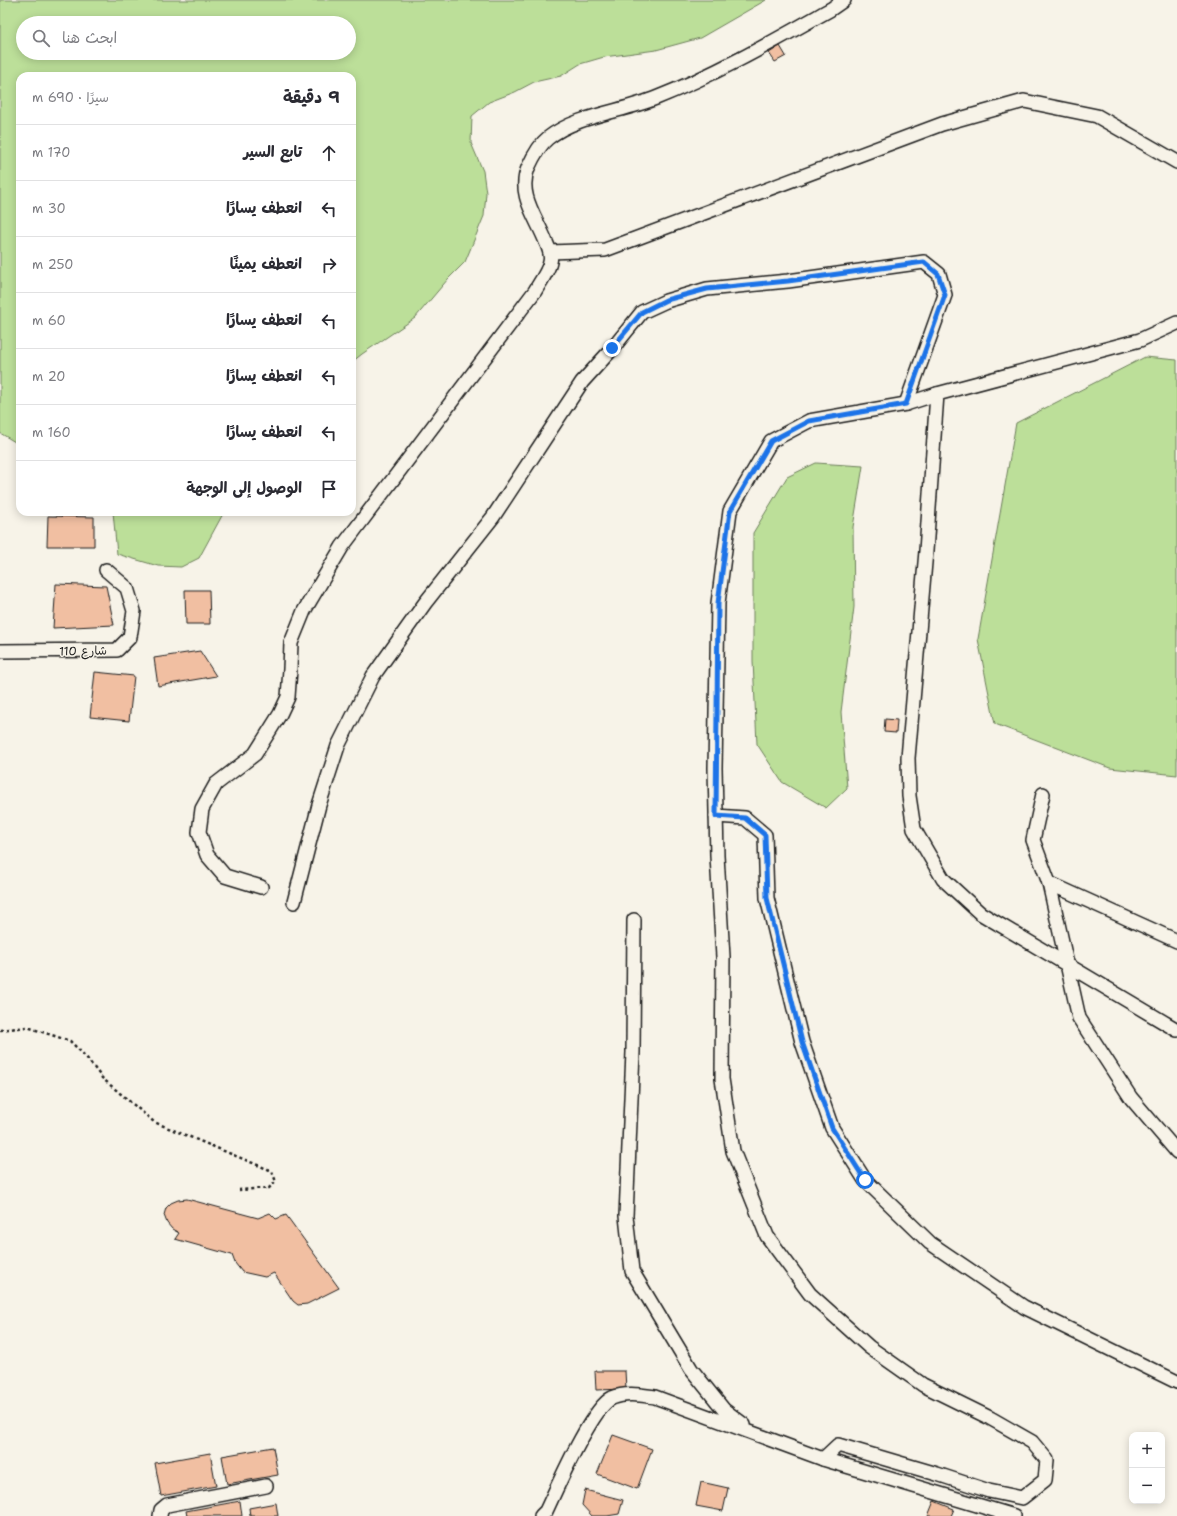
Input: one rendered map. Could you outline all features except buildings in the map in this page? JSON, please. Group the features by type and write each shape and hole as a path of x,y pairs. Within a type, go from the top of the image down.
{"street":[{"path":"260,887 225,876 207,855 199,832 202,809 216,784 255,754 280,714 288,697 291,643 304,611 342,547 535,292 550,264 550,252 540,225 528,206 525,187 527,170 534,154 547,138 576,122 654,99 692,83 755,51 831,9 844,0"},
{"path":"550,252 605,250 942,124 1024,102 1097,116 1177,162"},
{"path":"294,902 319,805 338,746 373,676 425,603 493,517 582,382 642,312 666,300 707,289 788,281 924,262 938,274 945,295 906,404"},
{"path":"822,1459 838,1446 937,1474 989,1491 1022,1498 1045,1480 1047,1460 1032,1442 990,1418 923,1385 869,1347 810,1294 767,1236 733,1151 722,1078 723,957 716,816 718,603 730,511 771,441 809,421 906,404 938,394 1140,340 1177,323"},
{"path":"938,394 908,758 909,796 914,829 943,879 980,914 1177,1030"},
{"name":"شارع 110","path":"0,651 117,650 130,637 134,611 127,588 106,570"},
{"path":"1043,794 1033,840 1049,883 1079,1018 1131,1098 1177,1152"},
{"path":"716,816 745,818 765,835 767,898 802,1042 832,1128 865,1180 930,1243 1024,1307 1177,1382"},
{"path":"1049,883 1177,941"},
{"path":"634,920 633,1052 626,1216 632,1271 691,1368 724,1410 757,1435"},
{"path":"547,1514 586,1429 602,1406 612,1398 634,1394 655,1397 822,1459 998,1513 1014,1516"},
{"path":"160,1516 161,1510 167,1505 266,1486"}],"path":[{"path":"0,1030 27,1027 70,1041 86,1057 102,1078 154,1122 272,1171 276,1182 269,1188 239,1190"}],"green space":[{"path":"0,0 766,0 700,38 656,50 604,57 580,64 561,76 534,82 515,92 489,102 472,116 471,143 483,171 486,193 484,216 465,262 448,279 415,318 356,359 356,72 16,72 16,443 0,433"},
{"path":"1145,357 1177,360 1177,775 1110,768 995,724 978,639 1016,423"},
{"path":"816,463 863,466 853,527 854,607 841,712 847,788 826,808 782,782 757,744 753,661 753,533 787,477"},
{"path":"113,516 222,516 199,558 181,567 158,566 117,554"}],"route":[{"path":"612,348 642,312 666,300 707,289 788,281 924,262 938,274 945,295 906,404 809,421 771,441 730,511 718,603 715,768 716,816 745,818 765,835 767,898 802,1042 832,1128 865,1180"}]}
